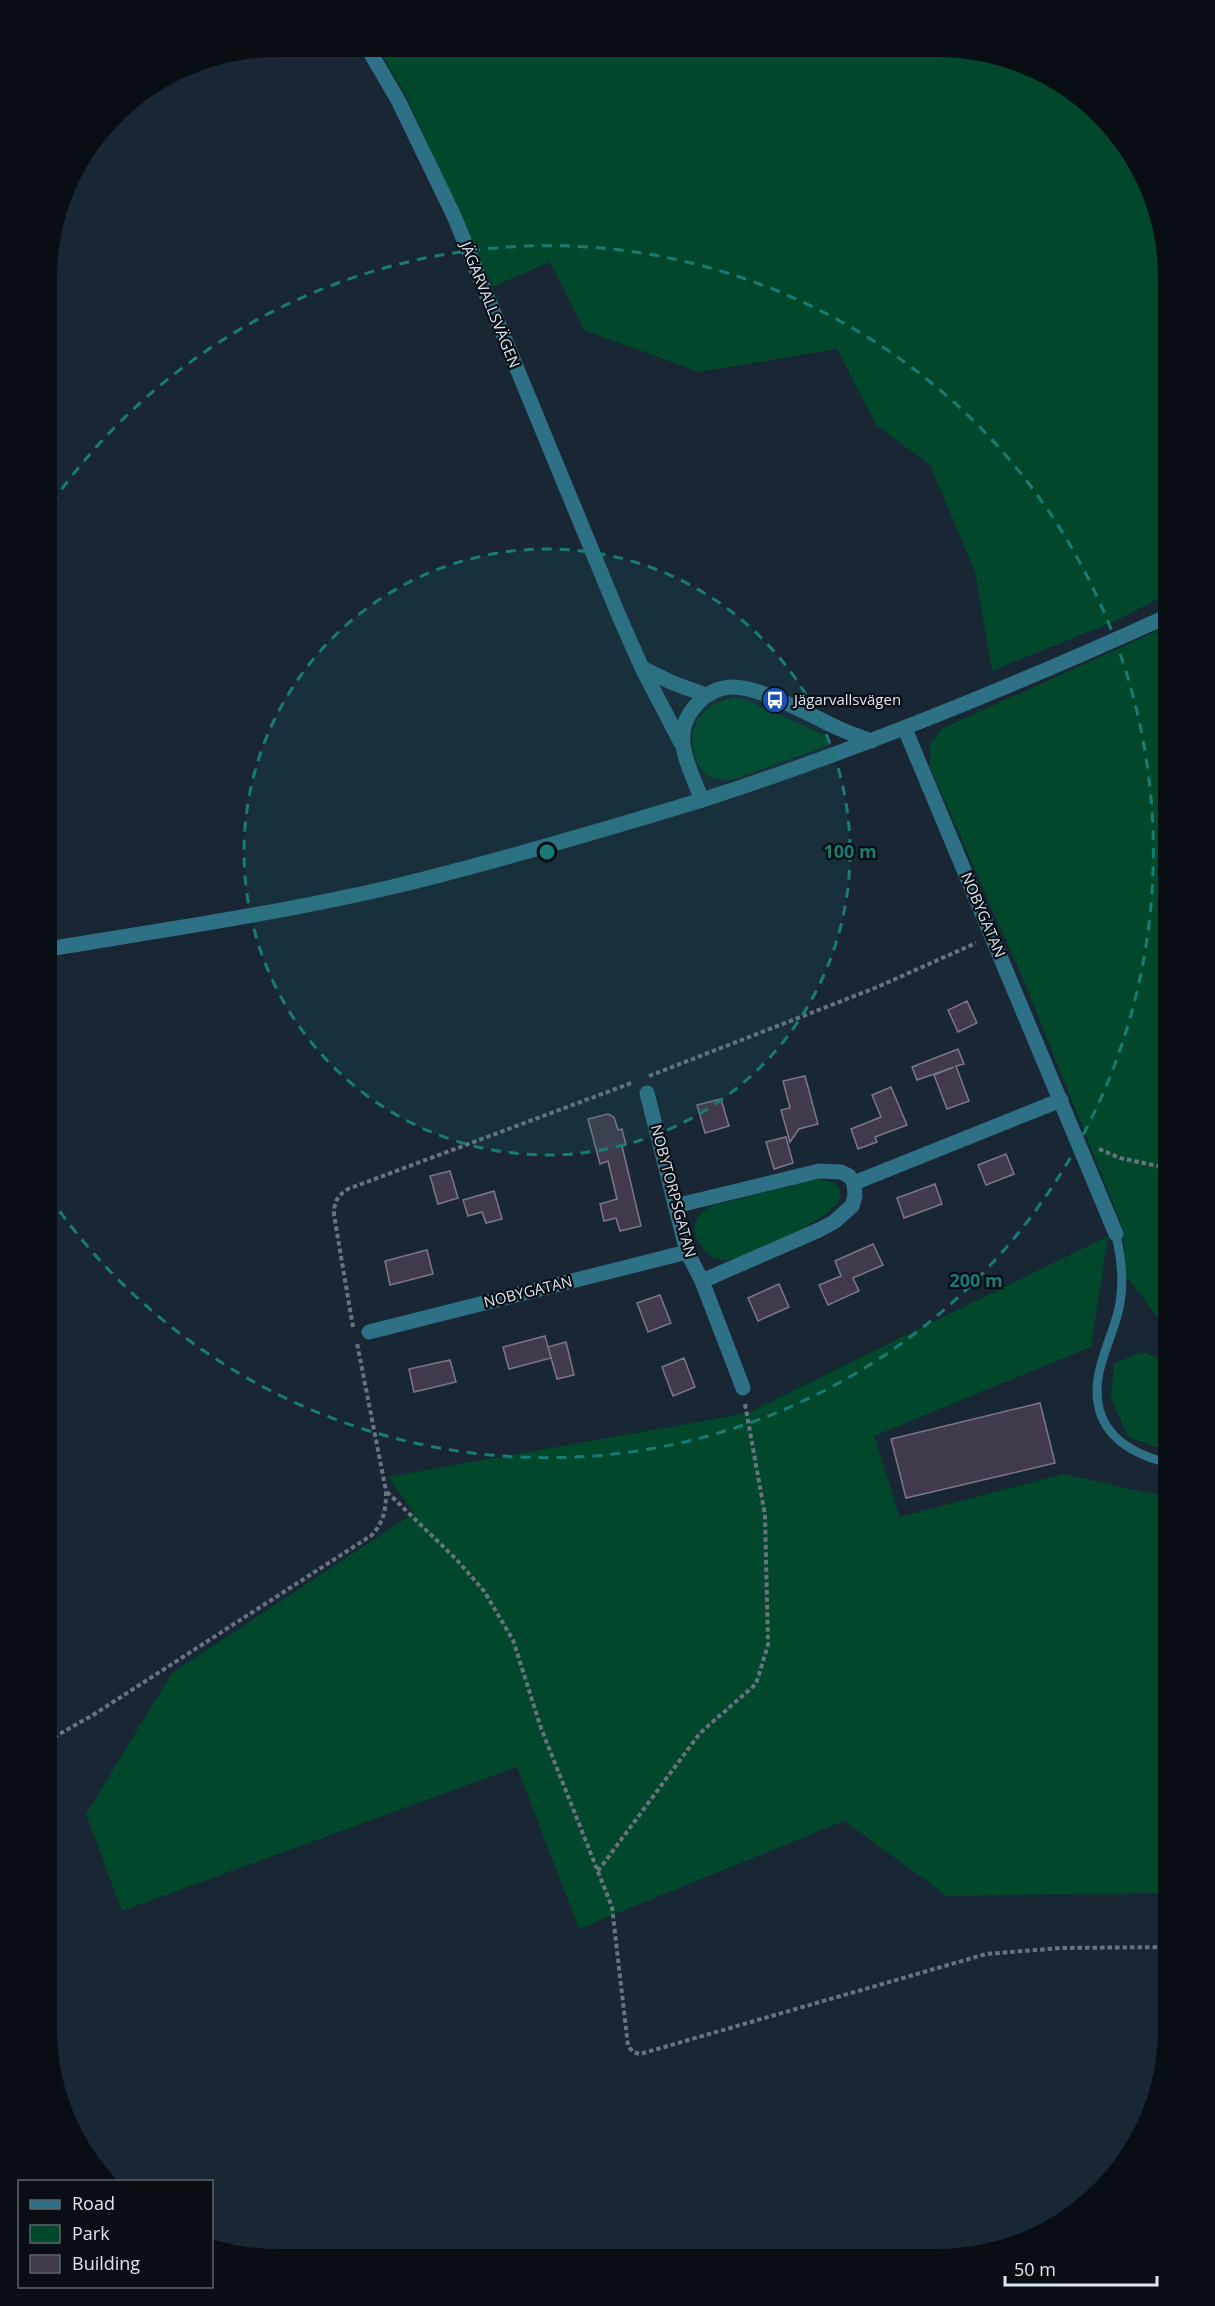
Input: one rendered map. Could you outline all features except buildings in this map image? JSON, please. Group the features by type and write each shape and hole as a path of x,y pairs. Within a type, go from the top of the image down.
{"street":[{"name":"JÄGARVALLSVÄGEN","path":"373,57 398,100 454,216 642,669 681,743 702,800"},
{"path":"57,948 231,919 395,886 549,847 702,800 872,741 1053,668 1158,621"},
{"path":"642,669 706,695"},
{"path":"681,743 683,727 688,716 706,695 718,689 731,687 755,691 872,741"},
{"name":"NOBYGATAN","path":"904,729 1116,1234"},
{"name":"NOBYTORPSGATAN","path":"647,1093 687,1252 702,1281 742,1388"},
{"path":"854,1183 1061,1100"},
{"path":"675,1206 819,1171 841,1172 849,1176 854,1183 855,1196 852,1206 834,1222 702,1281"},
{"name":"NOBYGATAN","path":"369,1332 687,1252"}],"lane":[{"path":"1116,1234 1123,1279 1120,1305 1098,1377 1097,1394 1110,1434 1147,1458 1158,1461"}],"path":[{"path":"1078,1141 1120,1158 1158,1166"},
{"path":"598,1872 700,1733 756,1684 768,1645 765,1515 742,1388"},
{"path":"386,1491 456,1559 484,1591 513,1640 542,1728 612,1907 628,2046 633,2052 640,2054 986,1954 1061,1948 1158,1947"}],"green space":[{"path":"383,57 952,57 981,61 1009,69 1060,94 1094,121 1121,155 1141,193 1154,234 1158,263 1158,599 1113,622 992,671 975,572 930,465 876,425 837,349 699,372 584,330 550,262 493,287 404,92"},
{"path":"1158,631 1158,1318 1127,1277 1122,1226 1029,993 930,767 930,745 941,729"},
{"path":"744,699 827,736 831,742 829,745 735,779 712,778 701,769 695,757 693,735 695,726 706,710 723,700"},
{"path":"818,1179 833,1182 839,1189 840,1198 835,1206 824,1215 792,1234 742,1256 727,1260 713,1258 697,1239 695,1225 697,1219 710,1206"},
{"path":"1108,1236 1091,1347 874,1436 900,1517 1063,1474 1158,1495 1158,1893 947,1896 844,1821 579,1929 517,1767 122,1911 86,1814 172,1673 414,1513 388,1477 748,1413"},
{"path":"1142,1352 1158,1358 1158,1448 1128,1437 1111,1399 1114,1363"}],"place":[{"name":"Jägarvallsvägen","path":"775,700"}]}
